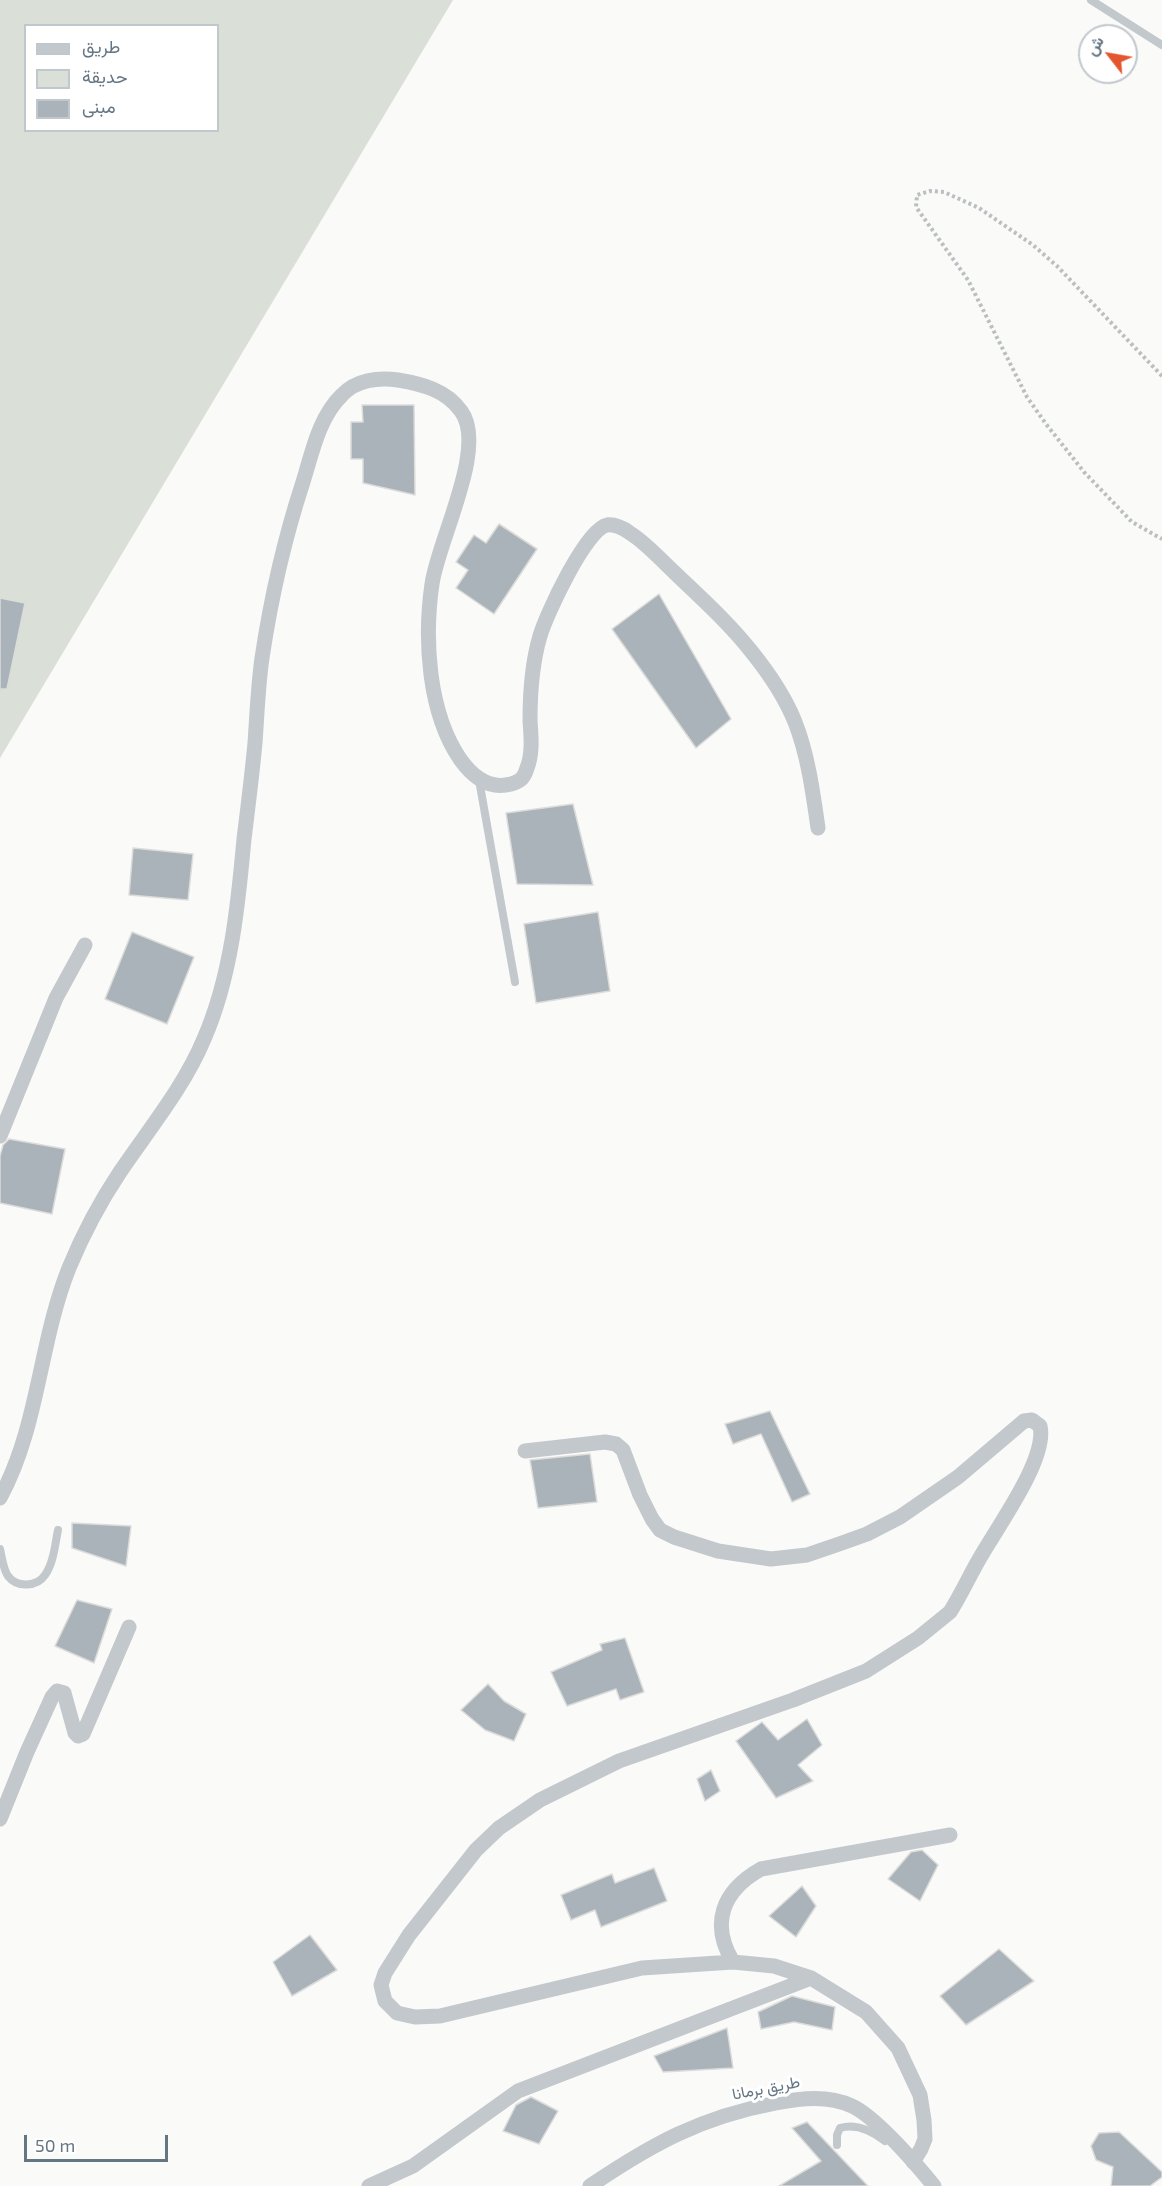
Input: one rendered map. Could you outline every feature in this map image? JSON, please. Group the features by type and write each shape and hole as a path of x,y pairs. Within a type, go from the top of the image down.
{"street":[{"path":"0,1498 22,1450 51,1318 70,1266 92,1219 115,1179 177,1088 203,1044 219,998 237,909 255,745 260,674 273,592 291,517 315,440 328,412 341,395 356,384 387,379 433,389 446,395 466,417 471,438 466,471 432,580 428,620 429,668 443,721 451,741 459,758 479,780 488,784 510,784 521,778 527,771 531,744 532,677 540,634 560,589 586,544 600,528 614,525 634,535 716,613 750,650 778,690 795,723 814,795 818,828"},
{"path":"0,1136 56,999 85,945"},
{"path":"525,1451 605,1442 616,1444 623,1449 640,1495 660,1530 693,1544 718,1551 771,1559 807,1555 867,1534 931,1497 1024,1421 1032,1420 1040,1426 1040,1441 1022,1487 950,1612 938,1623 866,1671 793,1700 649,1749 619,1761 540,1800 499,1828 476,1850 409,1935 385,1973 381,1985 385,2001 397,2013 415,2017 440,2016 642,1968 733,1962 774,1966 811,1978 866,2012 898,2048 920,2095 924,2120 925,2139 913,2162"},
{"path":"0,1819 27,1752 55,1692 64,1693 73,1728 76,1735 80,1736 83,1734 129,1628"},
{"path":"733,1962 725,1949 721,1935 721,1919 725,1905 747,1877 760,1869 950,1835"},
{"path":"369,2186 414,2166 518,2091 811,1978"},
{"name":"طريق برمانا","path":"590,2186 642,2152 684,2130 743,2109 817,2098 839,2101 854,2107 890,2137 934,2186"}],"lane":[{"path":"1091,0 1162,45"},
{"path":"479,780 515,982"},
{"path":"0,1549 9,1577 30,1585 40,1580 50,1567 58,1530"},
{"path":"837,2145 836,2138 840,2128 860,2127 884,2139 913,2162"}],"path":[{"path":"1162,376 1057,266 1033,245 979,208 944,192 930,191 917,195 916,207 968,280 1027,397 1046,424 1084,472 1132,522 1162,539"}],"green space":[{"path":"0,0 453,0 0,758"}],"building":[{"path":"362,405 414,405 415,495 363,483 363,459 351,459 351,422 363,422"},
{"path":"499,524 537,549 494,614 456,588 468,570 456,562 474,535 486,543"},
{"path":"659,594 731,719 696,748 612,629"},
{"path":"0,598 25,603 7,689 0,689"},
{"path":"573,804 593,885 517,884 506,813"},
{"path":"133,848 193,854 188,900 129,895"},
{"path":"598,912 610,991 536,1003 524,924"},
{"path":"132,932 194,957 167,1024 105,999"},
{"path":"9,1139 65,1149 52,1214 0,1203 0,1156 3,1145"},
{"path":"770,1411 810,1494 792,1502 761,1434 733,1444 725,1424"},
{"path":"590,1454 597,1502 538,1508 530,1460"},
{"path":"72,1523 131,1526 126,1566 72,1548"},
{"path":"77,1600 112,1609 94,1663 55,1646"},
{"path":"625,1638 644,1692 620,1700 616,1689 567,1706 551,1672 602,1650 600,1644"},
{"path":"488,1684 504,1701 526,1714 514,1741 485,1730 461,1710"},
{"path":"807,1719 822,1745 798,1765 813,1781 776,1798 736,1741 762,1722 778,1740"},
{"path":"711,1770 720,1791 705,1801 697,1779"},
{"path":"922,1850 938,1865 920,1901 888,1879 911,1852"},
{"path":"654,1868 667,1901 601,1927 595,1910 571,1920 561,1895 612,1874 615,1883"},
{"path":"802,1886 816,1906 796,1937 769,1916"},
{"path":"310,1935 337,1970 292,1996 273,1962"},
{"path":"999,1949 1034,1981 966,2025 940,1996"},
{"path":"792,1996 835,2007 832,2030 794,2022 761,2029 758,2012"},
{"path":"727,2028 733,2068 663,2072 654,2056"},
{"path":"531,2097 558,2111 539,2144 503,2131 516,2105"},
{"path":"807,2122 868,2186 779,2186 821,2161 792,2128"},
{"path":"1119,2132 1162,2172 1162,2177 1150,2186 1111,2186 1113,2167 1096,2160 1091,2146 1099,2133"}]}
